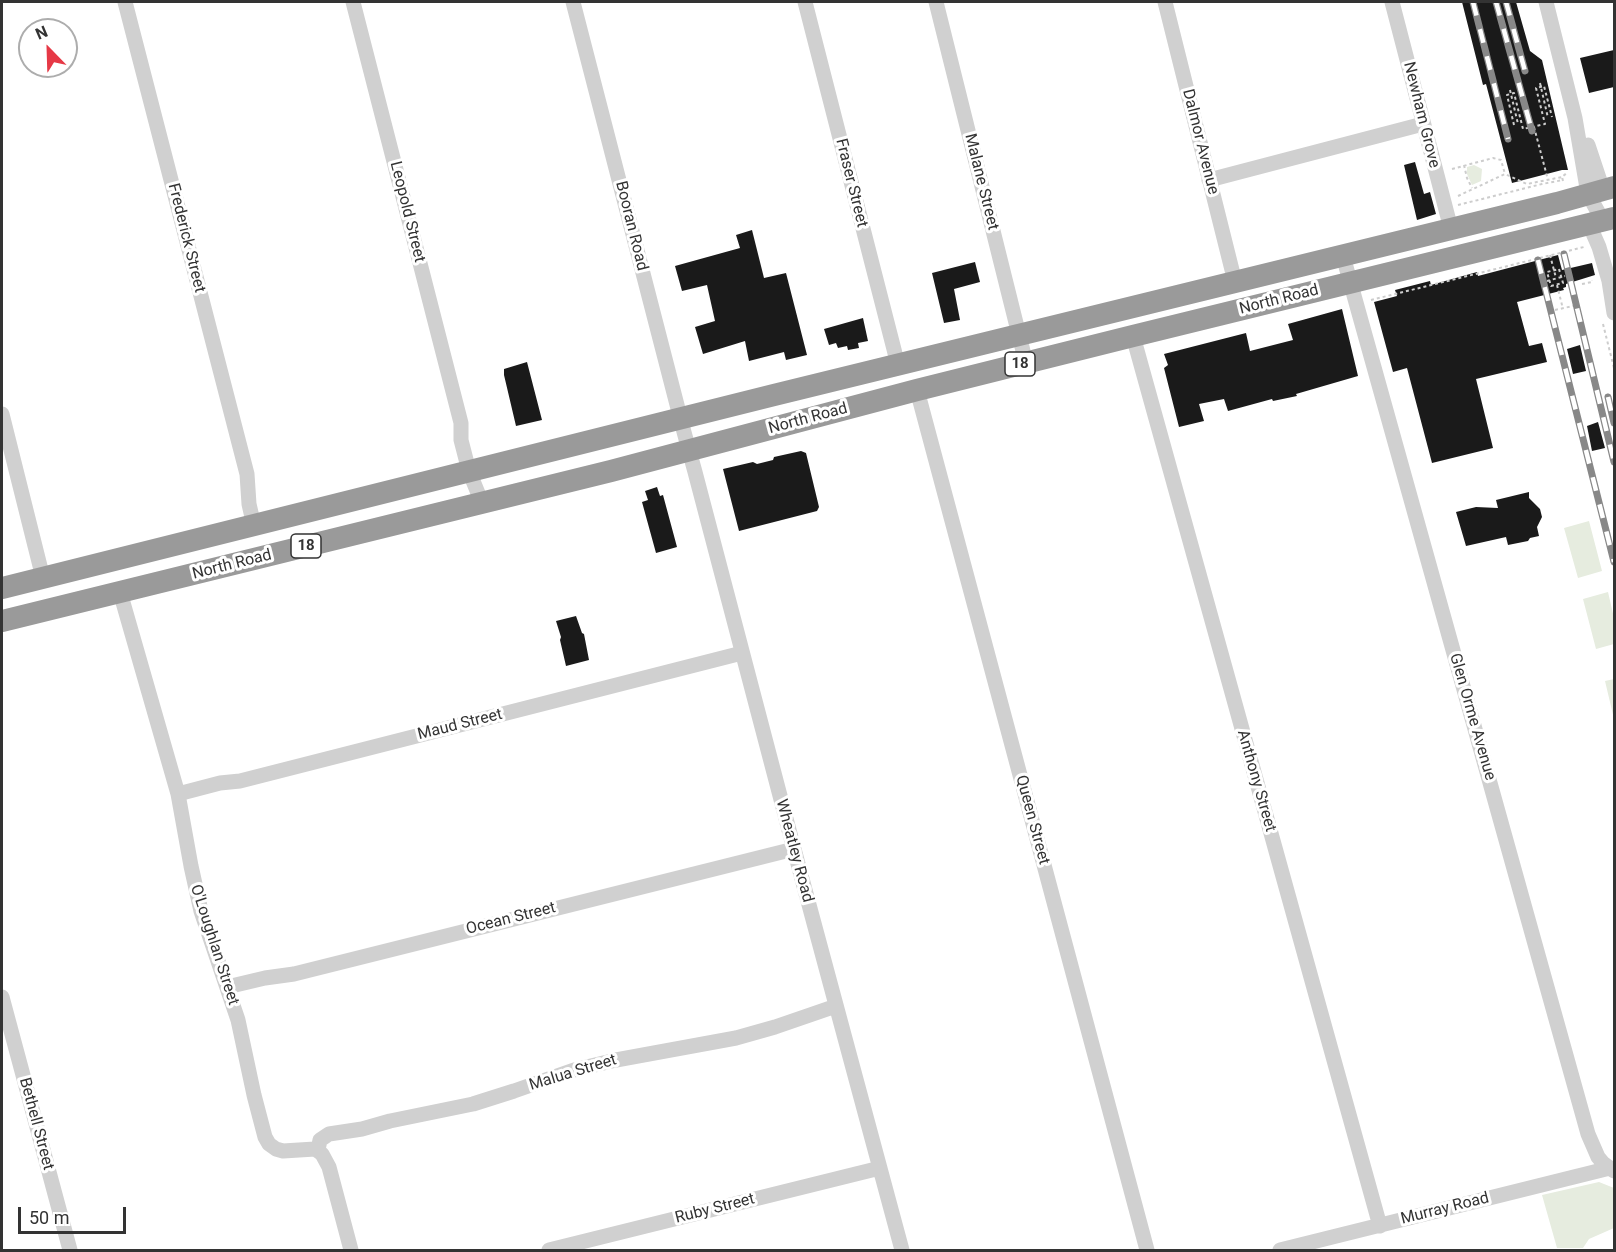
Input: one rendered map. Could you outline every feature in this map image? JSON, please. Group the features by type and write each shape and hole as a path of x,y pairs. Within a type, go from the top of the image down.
{"highway":[{"name":"North Road","path":"2,588 1602,190"},
{"name":"North Road","path":"2,621 482,503 1133,336 1354,293 1602,221"},
{"path":"774,395 783,426"}],"street":[{"name":"Frederick Street","path":"126,2 247,474 249,504 259,524"},
{"name":"Leopold Street","path":"353,2 461,423 462,440 474,470 482,503"},
{"name":"Booran Road","path":"573,2 689,450"},
{"name":"Fraser Street","path":"805,2 898,365"},
{"name":"Malane Street","path":"936,2 1026,363"},
{"name":"Dalmor Avenue","path":"1165,2 1235,282"},
{"name":"Newham Grove","path":"1392,2 1451,229"},
{"path":"1546,2 1575,118 1578,142 1602,190 1599,247 1609,281 1614,313"},
{"path":"1209,180 1423,124"},
{"name":"Glen Orme Avenue","path":"1344,256 1588,1134 1598,1157 1612,1169"},
{"name":"Anthony Street","path":"1133,336 1380,1226"},
{"name":"Queen Street","path":"917,390 1147,1251"},
{"path":"2,414 43,578"},
{"name":"Wheatley Road","path":"689,450 902,1251"},
{"name":"O'Loughlan Street","path":"120,592 178,794 195,889 238,1020 262,1128 269,1144 276,1149 283,1151 318,1150"},
{"name":"Maud Street","path":"178,794 220,783 240,781 742,653"},
{"name":"Ocean Street","path":"227,987 294,974 794,849"},
{"name":"Bethell Street","path":"2,998 70,1251"},
{"name":"Malua Street","path":"318,1150 320,1140 329,1134 362,1129 473,1104 574,1071 616,1060 736,1038 775,1028 836,1006"},
{"path":"318,1150 328,1167 351,1251"},
{"name":"Ruby Street","path":"549,1251 880,1168"},
{"name":"Murray Road","path":"1280,1251 1612,1169"}],"path":[{"path":"1516,124 1507,95 1514,93 1523,129 1545,124 1536,88 1544,86 1550,118"},
{"path":"1534,126 1548,181"},
{"path":"1450,169 1493,158 1501,160 1505,174"},
{"path":"1464,165 1472,189"},
{"path":"1456,205 1562,178 1570,169"},
{"path":"1458,196 1505,174 1527,184 1548,181"},
{"path":"1562,178 1564,186"},
{"path":"1354,293 1583,247"},
{"path":"1550,255 1556,278"},
{"path":"1559,269 1563,283 1551,286 1548,272 1554,270 1559,269"},
{"path":"1547,281 1565,276"},
{"path":"1582,284 1592,282"},
{"path":"1557,285 1563,309"},
{"path":"1555,310 1572,306"}],"shaded area":[{"path":"1474,165 1482,169 1481,181 1472,185 1467,174 1467,167"},
{"path":"1589,521 1602,571 1578,578 1564,528"},
{"path":"1608,592 1614,618 1614,644 1596,649 1583,599"},
{"path":"1614,679 1614,719 1605,681"},
{"path":"1599,1182 1614,1188 1614,1228 1589,1239 1583,1248 1557,1248 1542,1195"}],"building":[{"path":"1462,2 1516,2 1530,51 1542,60 1568,170 1512,183 1486,84 1483,85"},
{"path":"1614,50 1614,87 1589,93 1580,58"},
{"path":"1415,162 1424,194 1430,192 1436,214 1417,220 1404,165"},
{"path":"752,230 764,278 786,273 807,355 786,360 784,352 749,361 745,341 703,354 695,327 715,321 707,285 682,291 675,266 740,248 736,235"},
{"path":"1558,255 1562,270 1592,263 1595,275 1566,284 1564,290 1517,302 1529,346 1542,343 1547,362 1476,379 1493,448 1432,463 1407,368 1393,372 1374,302 1397,296 1395,290 1430,281 1431,285 1477,272 1478,276"},
{"path":"975,262 980,282 954,289 960,320 944,323 932,273"},
{"path":"1342,309 1358,376 1296,394 1297,396 1273,401 1272,399 1228,411 1224,399 1199,404 1204,421 1179,427 1164,368 1168,365 1164,354 1246,333 1250,351 1293,340 1288,324"},
{"path":"863,318 868,341 858,343 859,348 848,350 847,346 838,348 836,343 829,345 824,329"},
{"path":"1580,345 1586,371 1573,374 1567,349"},
{"path":"527,362 542,420 516,426 504,369"},
{"path":"1598,422 1605,448 1592,451 1587,426"},
{"path":"801,451 806,453 819,507 817,511 739,531 723,469 753,462 757,464 773,460 774,457"},
{"path":"657,487 660,496 663,495 677,547 656,553 642,502 648,500 645,491"},
{"path":"1529,492 1529,498 1540,509 1542,517 1537,527 1539,536 1508,545 1506,537 1466,546 1456,512 1476,507 1498,508 1496,500"},
{"path":"576,616 584,634 589,660 566,666 556,621"}],"railway":[{"path":"1473,2 1508,139"},
{"path":"1496,2 1532,131"},
{"path":"1506,2 1525,71"},
{"path":"1564,254 1614,462"},
{"path":"1538,260 1614,562"},
{"path":"1608,397 1614,423"}]}
